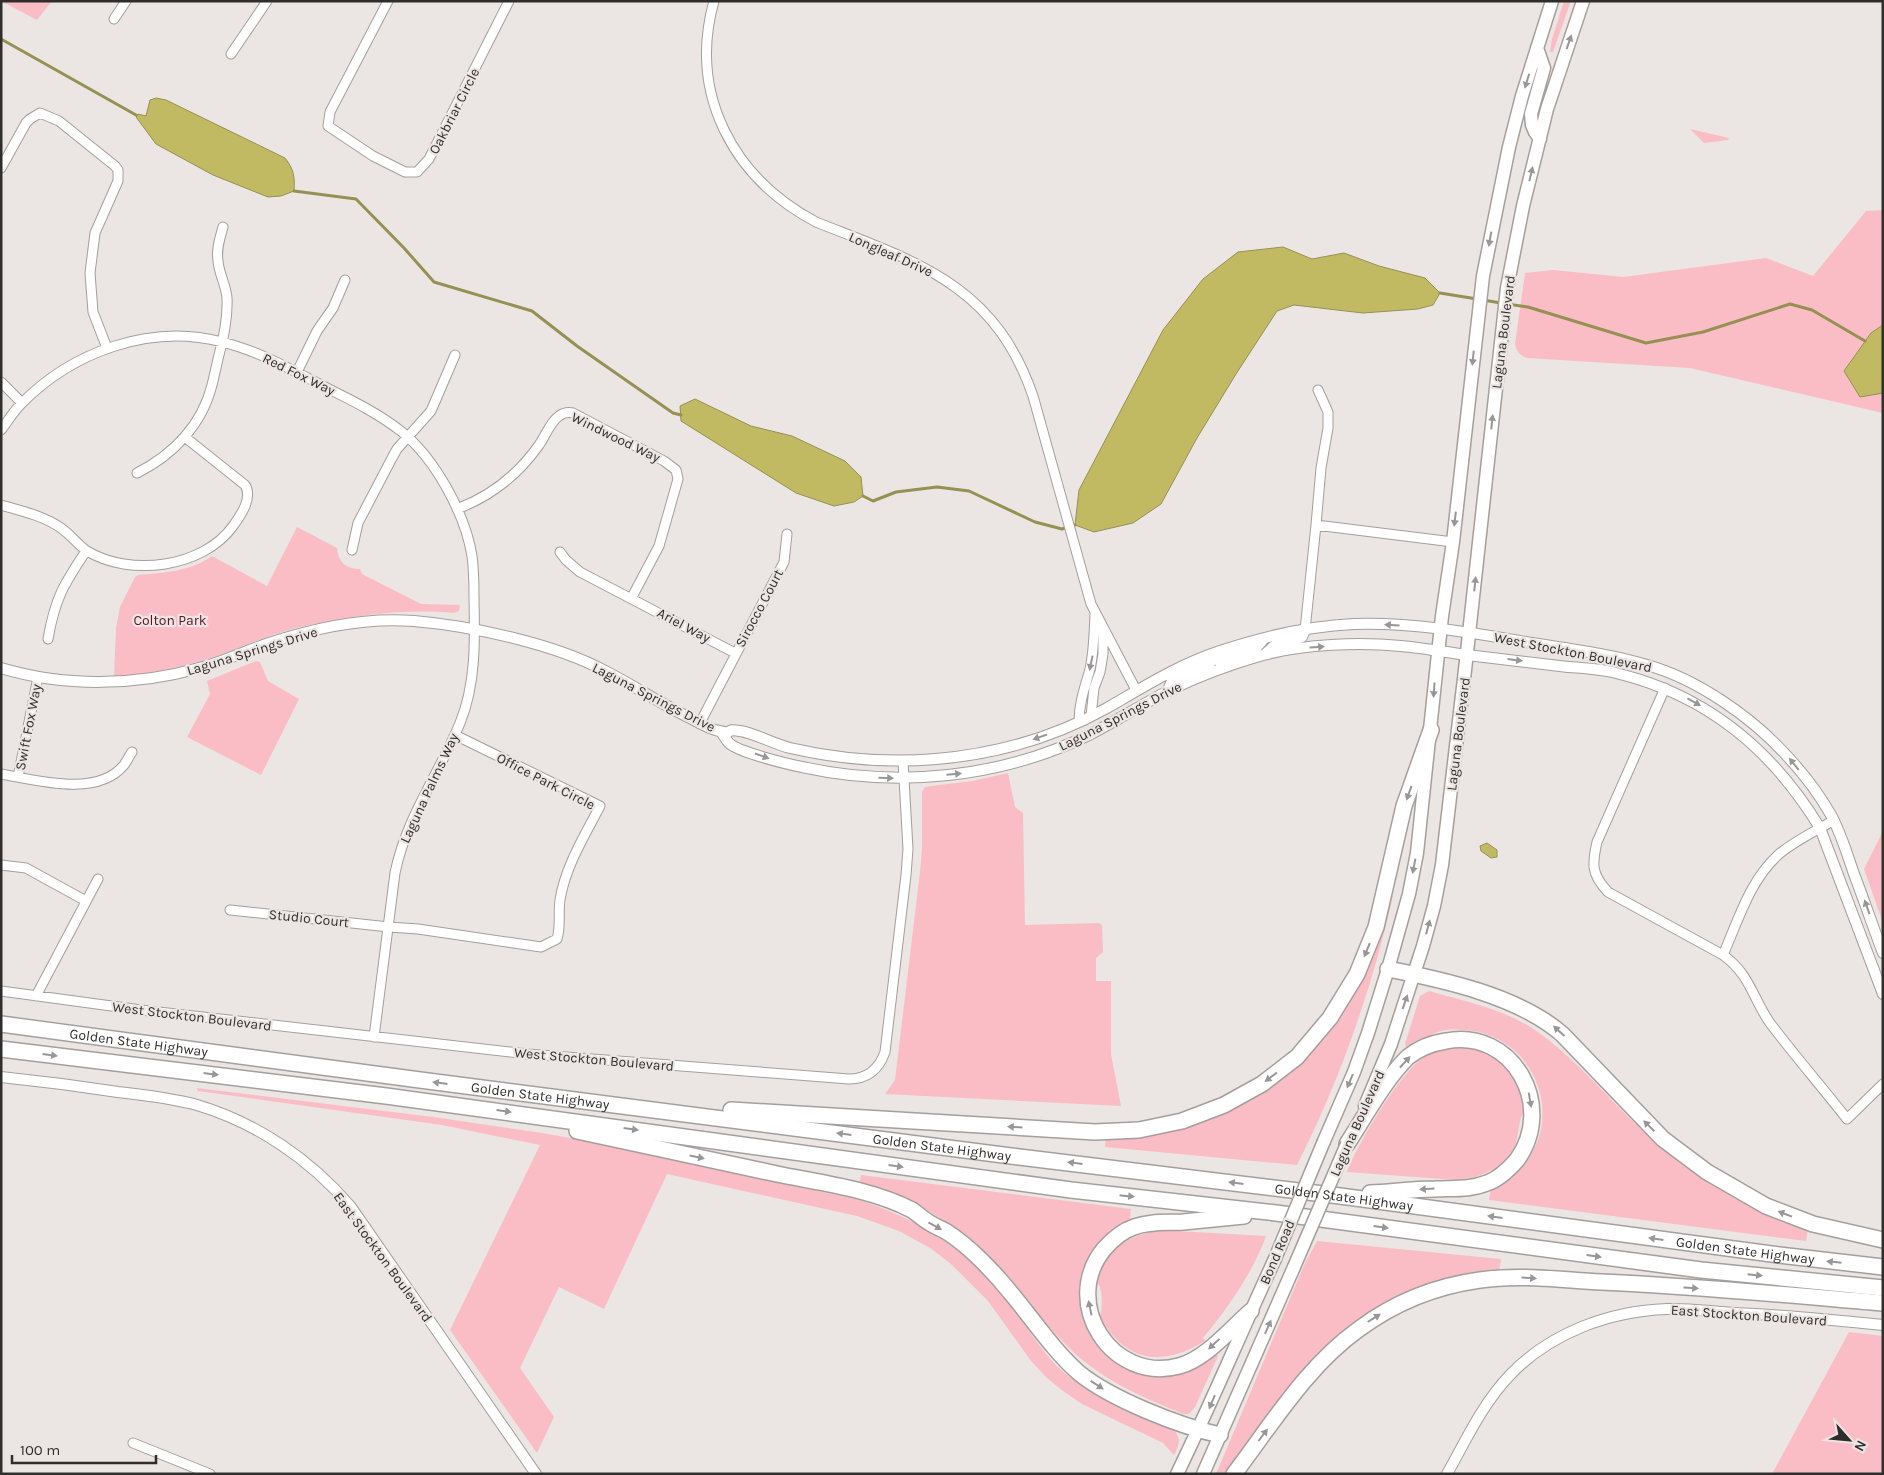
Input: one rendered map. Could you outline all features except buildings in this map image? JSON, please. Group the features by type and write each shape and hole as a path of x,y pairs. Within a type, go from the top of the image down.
{"highway":[{"path":"596,1102 1095,1132 1139,1130 1182,1120 1224,1105 1262,1084 1297,1057 1330,1018 1357,974 1376,927 1404,806 1431,730"},
{"path":"1388,969 1415,974 1513,1003 1551,1024 1588,1059 1642,1119 1663,1139 1707,1172 1766,1206 1813,1224 1883,1240"},
{"name":"Golden State Highway","path":"1,1024 1011,1156 1340,1196 1769,1254 1883,1267"},
{"path":"1340,1196 1435,1189 1463,1190 1488,1183 1510,1169 1525,1148 1532,1124 1531,1098 1522,1074 1504,1055 1482,1043 1457,1039 1432,1043 1409,1056 1393,1076 1347,1144"},
{"name":"Golden State Highway","path":"1,1049 531,1115 1071,1190 1276,1213 1701,1270 1883,1288"},
{"path":"531,1115 556,1126 849,1189 892,1202 913,1211 948,1233 990,1271 1009,1290 1078,1372 1102,1389 1138,1406 1199,1430 1220,1435"},
{"path":"1251,1311 1201,1356 1178,1366 1154,1368 1130,1362 1110,1348 1095,1329 1088,1306 1088,1281 1097,1258 1112,1239 1133,1227 1157,1222 1180,1222 1276,1213"},
{"path":"1234,1474 1299,1388 1326,1356 1342,1342 1396,1305 1416,1296 1450,1286 1479,1280 1521,1278 1641,1284 1883,1302"}],"main road":[{"name":"Laguna Boulevard","path":"1388,969 1409,894 1417,854 1440,630 1453,542 1483,276 1509,148 1552,1"},
{"name":"Laguna Boulevard","path":"1220,1435 1376,1082 1415,974 1434,906 1442,865 1470,632 1507,288 1523,206 1540,139 1562,62 1583,1"},
{"path":"1537,48 1544,68 1531,114 1534,132 1540,139"},
{"name":"Bond Road","path":"1178,1474 1274,1261 1354,1072 1388,969"},
{"path":"1203,1474 1220,1435"}],"street":[{"path":"114,19 126,1"},
{"path":"231,54 267,1"},
{"name":"Oakbriar Circle","path":"388,1 330,112 328,126 373,156 405,172 418,172 429,159 509,1"},
{"name":"Longleaf Drive","path":"714,1 710,16 707,47 708,74 720,123 746,167 772,193 801,214 916,263 960,290 991,319 1006,339 1026,376 1095,614 1136,690"},
{"path":"1,168 26,123 30,118 40,113 46,114 69,128 118,170 118,181 95,233 90,266 93,312 107,348"},
{"path":"137,473 150,467 186,438 212,386 227,312 226,289 218,261 218,247 223,227"},
{"path":"297,372 345,280"},
{"name":"Red Fox Way","path":"1,430 22,403 68,369 107,348 147,338 170,336 193,337 222,342 250,350 374,412 408,437 437,473 457,509 472,556 476,630"},
{"path":"352,550 358,523 392,458 431,411 455,355"},
{"path":"1,382 22,403"},
{"path":"1265,654 1274,646 1302,638 1305,630 1321,468 1328,428 1328,412 1318,390"},
{"name":"Windwood Way","path":"457,509 476,502 510,478 529,459 557,416 568,412 574,413 664,461 676,470 678,475 659,546 632,597"},
{"path":"1,505 49,521 71,535 86,550 119,563 156,566 195,556 211,547 227,534 248,499 247,489 186,438"},
{"path":"1316,525 1453,542"},
{"name":"Sirocco Court","path":"700,723 784,562 786,534"},
{"path":"48,639 53,612 62,587 86,550"},
{"name":"Ariel Way","path":"560,552 580,572 632,597 735,653"},
{"name":"Longleaf Drive","path":"1079,722 1082,693 1093,652 1095,614"},
{"name":"Laguna Springs Drive","path":"1,668 38,677 86,681 145,679 196,669 275,641 335,626 389,621 414,621 476,630 539,645 572,656 606,671 667,707 722,732 738,731 782,746 836,757 903,761 965,756 1000,749 1034,739 1079,722 1186,664 1220,651 1265,638 1331,626 1365,624 1470,632"},
{"name":"Longleaf Drive","path":"1091,716 1094,688 1104,654 1103,628"},
{"name":"Laguna Palms Way","path":"374,1037 395,873 401,848 414,813 455,735 468,696 474,659 476,630"},
{"name":"West Stockton Boulevard","path":"1470,632 1616,658 1650,666 1691,684 1735,710 1766,735 1788,757 1806,779 1834,820 1883,953"},
{"path":"1220,668 1223,660 1226,658 1256,648 1265,638"},
{"name":"Laguna Springs Drive","path":"722,732 730,745 782,762 843,775 905,779 967,773 1006,765 1066,746 1167,692 1220,668 1265,654 1294,649 1355,644 1399,646 1467,655"},
{"path":"1167,692 1174,679 1208,664 1214,660 1220,651"},
{"name":"West Stockton Boulevard","path":"1467,655 1613,672 1665,688 1703,707 1765,754 1805,805 1820,828 1883,994"},
{"name":"Swift Fox Way","path":"18,777 38,677"},
{"path":"1665,688 1598,842 1593,857 1596,877 1608,892 1731,961 1747,979 1769,1021 1847,1119 1883,1084"},
{"name":"Office Park Circle","path":"389,927 418,929 541,947 557,939 560,927 560,901 566,878 600,806 455,735"},
{"path":"1,774 45,783 75,785 96,782 116,772 124,765 132,752"},
{"name":"West Stockton Boulevard","path":"1,991 157,1012 528,1054 849,1079 865,1077 876,1069 884,1052 906,875 908,849 903,761"},
{"path":"1723,955 1752,890 1768,866 1778,854 1834,820"},
{"path":"1,865 26,868 86,901"},
{"path":"36,996 98,879"},
{"name":"Studio Court","path":"230,910 389,927"},
{"name":"East Stockton Boulevard","path":"1,1077 156,1096 189,1103 246,1124 287,1149 324,1179 350,1206 536,1474"},
{"name":"East Stockton Boulevard","path":"1447,1474 1487,1404 1511,1374 1534,1353 1560,1337 1603,1319 1644,1311 1675,1309 1827,1319 1883,1325"},
{"path":"133,1443 210,1474"}],"green space":[{"path":"1,1 52,1 37,20"},
{"path":"1564,1 1571,1 1553,52 1550,52 1552,39"},
{"path":"1690,129 1729,138 1728,140 1704,143"},
{"path":"1883,210 1883,413 1690,368 1527,358 1520,354 1515,344 1525,273 1553,270 1623,277 1766,258 1813,276 1866,211"},
{"name":"Colton Park","path":"297,527 337,548 341,561 351,568 360,569 362,574 421,604 460,605 459,611 454,613 395,612 335,620 287,630 184,666 156,672 114,677 116,628 120,607 135,577 186,568 212,556 267,586"},
{"path":"256,661 260,662 268,681 299,699 261,775 187,737 210,694 207,681"},
{"path":"1008,773 1015,807 1023,813 1025,925 1099,923 1102,925 1103,952 1096,958 1096,981 1111,981 1111,1054 1121,1106 885,1094 895,1080 920,872 922,792 925,787 972,781"},
{"path":"1883,831 1883,923 1864,869"},
{"path":"1390,895 1393,896 1385,931 1365,1000 1341,1067 1297,1165 1105,1147 1106,1136 1181,1126 1301,1060 1330,1030 1355,991 1370,963"},
{"path":"1429,991 1497,1011 1535,1030 1576,1064 1640,1128 1677,1160 1697,1175 1739,1200 1785,1221 1808,1229 1806,1241 1489,1200 1491,1188 1513,1175 1535,1148 1542,1123 1542,1105 1539,1089 1523,1059 1496,1038 1479,1032 1455,1029 1437,1032 1408,1050 1405,1044 1420,996"},
{"path":"1472,1047 1487,1051 1499,1058 1519,1082 1526,1110 1521,1117 1514,1153 1494,1169 1476,1177 1457,1180 1347,1172 1360,1144 1381,1108 1405,1075 1417,1063 1427,1055 1438,1051"},
{"path":"197,1088 433,1117 542,1133 855,1199 876,1206 916,1223 952,1246 1000,1291 1042,1349 1058,1367 1084,1388 1128,1411 1174,1430 1179,1440 1177,1448 1174,1455 1163,1443 1082,1404 1063,1391 1031,1361 988,1301 950,1263 930,1248 899,1231 857,1216 667,1174 604,1309 559,1287 520,1368 554,1417 537,1453 450,1330 540,1145 442,1125 198,1091"},
{"path":"861,1175 1131,1209 1130,1219 1114,1228 1101,1240 1084,1266 1079,1290 1084,1320 1087,1329 1101,1349 1115,1360 1135,1371 1214,1352 1218,1356 1195,1407 1189,1414 1183,1414 1134,1392 1100,1373 1067,1346 1006,1276 965,1236 930,1212 910,1203 859,1186"},
{"path":"1159,1230 1266,1236 1247,1276 1230,1303 1203,1338 1205,1341 1174,1355 1160,1357 1146,1356 1134,1352 1110,1333 1100,1318 1101,1293 1099,1284 1096,1281 1107,1260 1120,1246 1137,1236"},
{"path":"1317,1241 1501,1259 1499,1273 1355,1324 1228,1474 1216,1474 1305,1263"},
{"path":"1849,1332 1883,1336 1883,1474 1772,1474"}],"shaded area":[{"path":"156,98 166,100 285,158 293,174 294,191 281,196 268,197 213,175 156,144 136,117 138,114 146,116 150,100"},
{"path":"1283,247 1312,259 1344,253 1379,266 1425,278 1440,293 1433,305 1418,309 1363,313 1294,305 1277,311 1197,438 1161,504 1133,523 1094,532 1075,525 1079,490 1163,330 1203,279 1238,252"},
{"path":"1883,325 1883,393 1860,397 1844,371 1871,333"},
{"path":"695,399 751,426 792,436 845,461 861,477 863,496 854,502 834,506 796,493 681,421 680,406"},
{"path":"1487,843 1497,850 1497,857 1491,858 1481,851 1480,846"}],"waterway":[{"path":"1,39 136,115"},
{"path":"294,191 356,199 434,282 532,311 577,346 673,413 681,415"},
{"path":"1440,293 1477,299"},
{"path":"1483,300 1501,303"},
{"path":"1507,304 1528,307 1646,343 1703,332 1790,304 1812,310 1865,341"},
{"path":"863,496 873,501 896,492 937,487 969,491 1035,522 1062,529 1075,525"}]}
